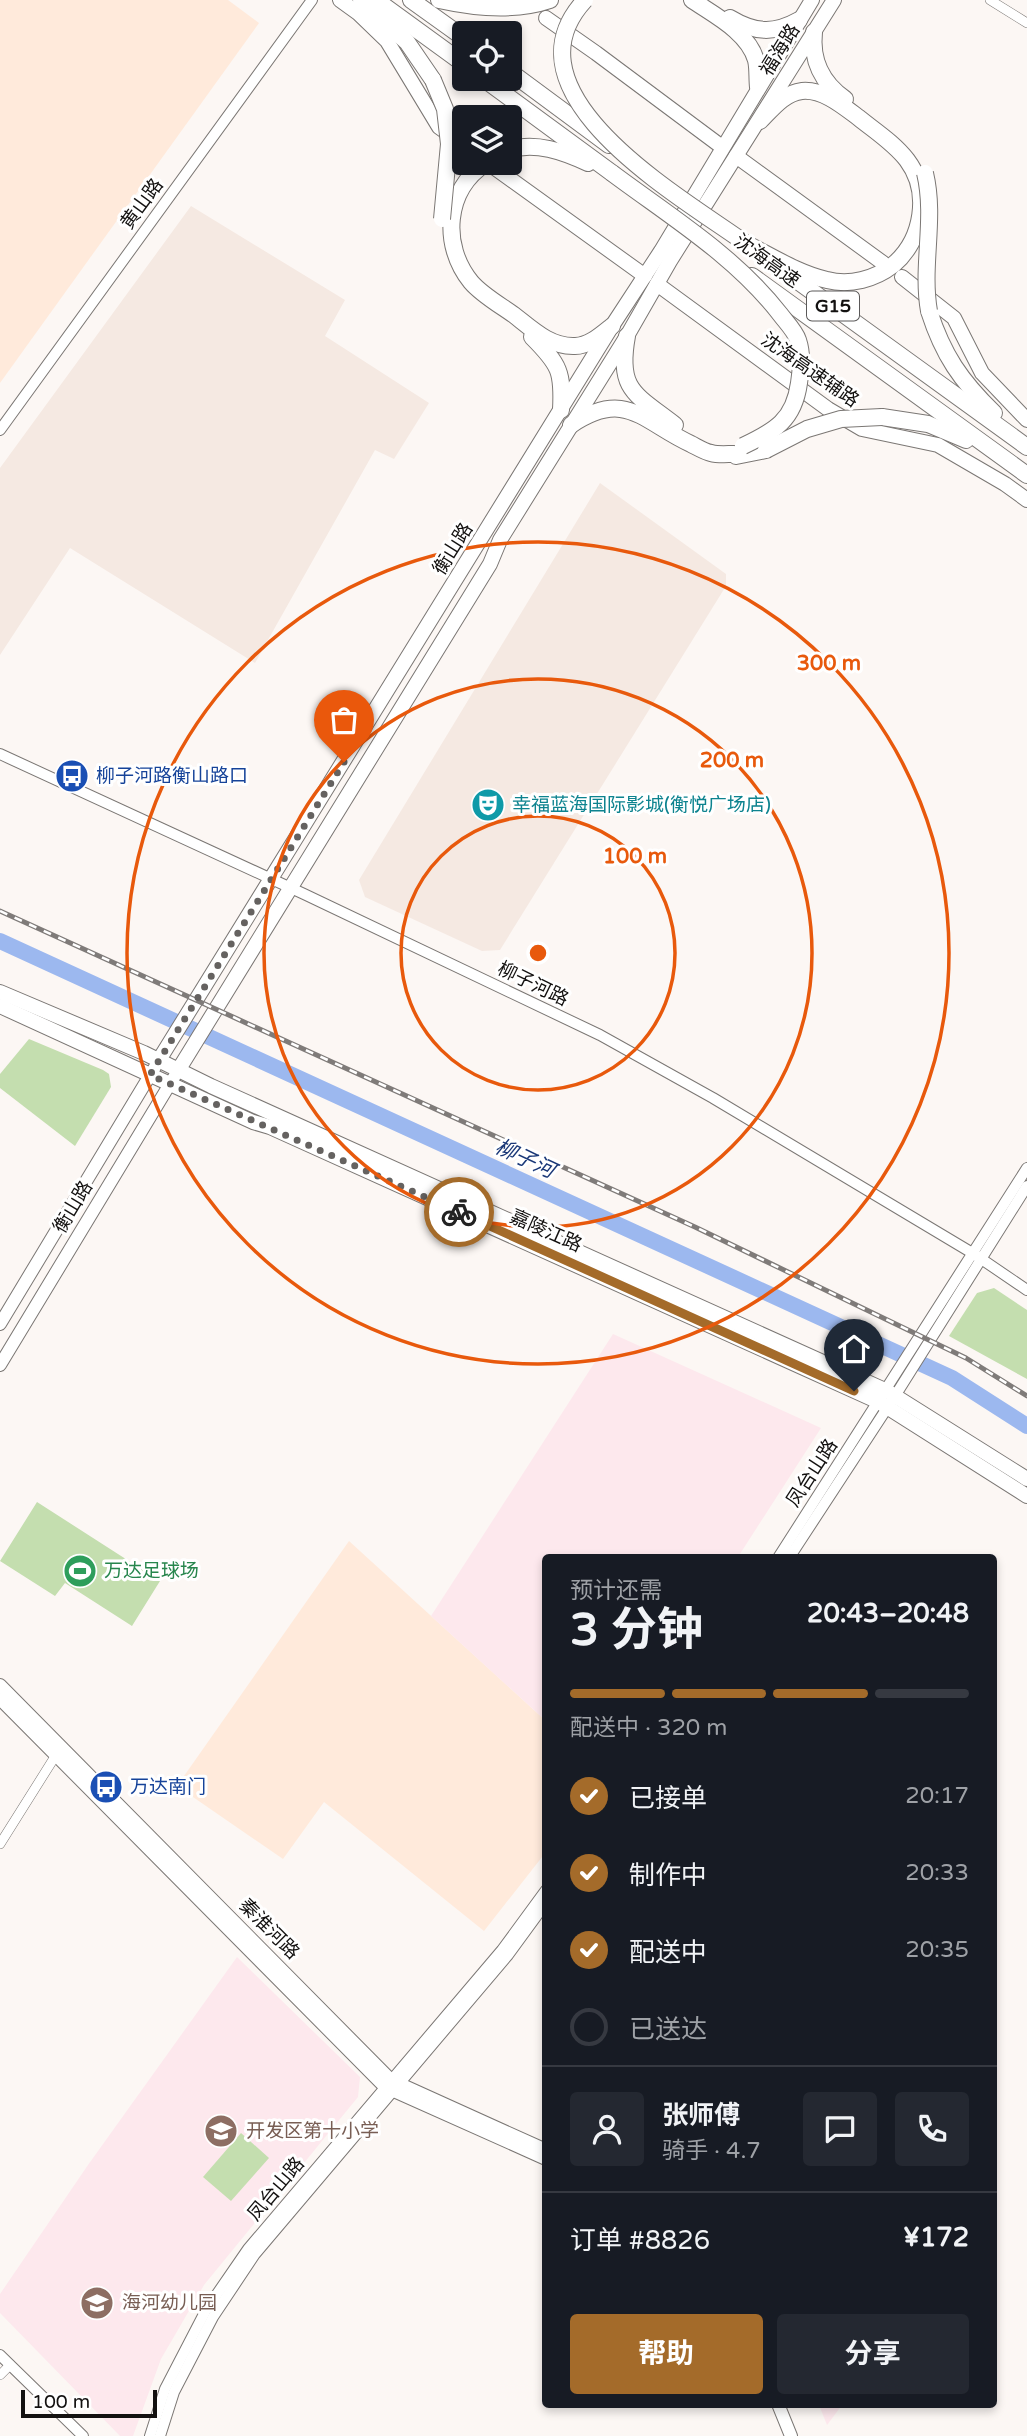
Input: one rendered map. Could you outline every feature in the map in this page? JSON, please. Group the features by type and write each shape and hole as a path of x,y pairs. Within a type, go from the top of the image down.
{"highway":[{"path":"361,0 407,42 433,80 445,110 449,144 444,244 463,282 480,299 533,338 554,363 561,375 561,410"},
{"path":"376,0 452,55"},
{"path":"411,0 452,29"},
{"path":"439,0 490,7 520,6 550,0"},
{"path":"585,0 568,23 563,42 566,78 584,111 625,157"},
{"path":"692,0 724,22 747,43 756,60 758,87"},
{"path":"704,0 732,20 757,29 783,29 799,20"},
{"path":"814,32 814,54 827,82 840,96 904,142 916,155 925,173 930,203 926,268 929,312 940,343 949,362 962,379 1027,445"},
{"name":"沈海高速","path":"522,81 1027,445"},
{"name":"沈海高速","path":"500,91 1027,475"},
{"path":"745,243 819,278 839,282 863,280 887,270 901,258 914,237 921,212 921,191 908,162 883,137 825,95 804,91 791,94 760,121"},
{"path":"522,147 545,148 612,173"},
{"path":"473,175 464,183 446,219 457,260 473,285 543,338 557,344 579,346 590,342 612,326"},
{"path":"627,336 623,371 630,387 643,400 697,438 718,444 743,446 765,436 787,418 797,399 802,361 797,338 766,296 733,263"},
{"path":"571,425 593,412 613,408 625,409 711,453 736,456 766,450 807,429 841,419 882,417 928,424 998,456 1027,475"}],"main road":[{"path":"340,0 387,41 439,127 452,136"},
{"name":"福海路","path":"745,110 812,0"},
{"name":"福海路","path":"651,280 760,121 834,0"},
{"path":"546,18 722,147"},
{"name":"衡山路","path":"0,1324 159,1060 612,326 651,280 722,147 745,110"},
{"path":"736,156 883,263"},
{"name":"沈海高速辅路","path":"504,175 828,409 862,429 938,445 1027,500"},
{"path":"902,277 954,318 982,373 1027,420"},
{"path":"179,1069 627,336 651,280"},
{"name":"嘉陵江路","path":"0,992 179,1069 224,1092 891,1393 1027,1479"},
{"name":"嘉陵江路","path":"0,1006 253,1122 891,1393 1027,1496"},
{"name":"衡山路","path":"0,1365 179,1069"},
{"name":"秦淮河路","path":"0,1685 391,2085 542,2148"},
{"name":"秦淮河路","path":"0,1699 391,2085 542,2157"},
{"path":"780,2408 791,2436"},
{"path":"788,2408 799,2436"}],"street":[{"name":"黄山路","path":"0,430 312,0"},
{"path":"990,0 1027,23"},
{"name":"柳子河路","path":"0,754 290,887 600,1035 713,1098 978,1256 1027,1290"},
{"path":"978,1256 1027,1168"},
{"path":"978,1256 1027,1186"},
{"name":"凤台山路","path":"791,1554 978,1256"},
{"name":"凤台山路","path":"781,1554 891,1393"},
{"path":"0,1844 56,1755"},
{"name":"凤台山路","path":"160,2436 174,2392 213,2317 255,2254 502,1950 542,1895"},
{"name":"凤台山路","path":"150,2436 165,2389 206,2311 248,2249 508,1955 542,1908"},
{"path":"0,2355 84,2436"},
{"path":"0,2375 10,2365"}],"shaded area":[{"path":"0,0 228,0 259,23 0,383"},
{"path":"191,206 345,300 325,336 429,403 394,459 375,450 255,663 70,548 0,655 0,468"},
{"path":"600,483 726,574 726,586 500,950 482,951 365,897 359,880"},
{"path":"613,1334 821,1428 740,1554 542,1554 542,1717 431,1616"},
{"path":"349,1541 542,1717 542,1857 484,1931 324,1802 283,1859 177,1786"},
{"name":"开发区第十小学","path":"237,1957 360,2077 358,2097 204,2285 161,2359 133,2436 120,2436 0,2313 0,2294 88,2165"},
{"path":"820,2408 840,2408 827,2425"}],"green space":[{"path":"29,1039 109,1074 111,1087 75,1146 0,1088 0,1074"},
{"path":"994,1288 1027,1310 1027,1379 949,1336 977,1293"},
{"name":"万达足球场","path":"37,1502 160,1581 132,1626 65,1583 55,1596 0,1561"},
{"path":"241,2133 269,2158 231,2201 203,2177"}],"waterway":[{"name":"柳子河","path":"0,941 952,1378 1027,1426"}],"railway":[{"path":"0,911 695,1227 966,1358 1027,1396"}],"way so far":[{"path":"344,762 150,1075 459,1212"}],"place":[{"name":"柳子河路衡山路口","path":"72,776"},
{"name":"幸福蓝海国际影城(衡悦广场店)","path":"488,805"},
{"name":"万达足球场","path":"80,1571"},
{"name":"万达南门","path":"106,1787"},
{"name":"开发区第十小学","path":"221,2131"},
{"name":"海河幼儿园","path":"97,2303"}],"route":[{"path":"459,1212 854,1391"}]}
